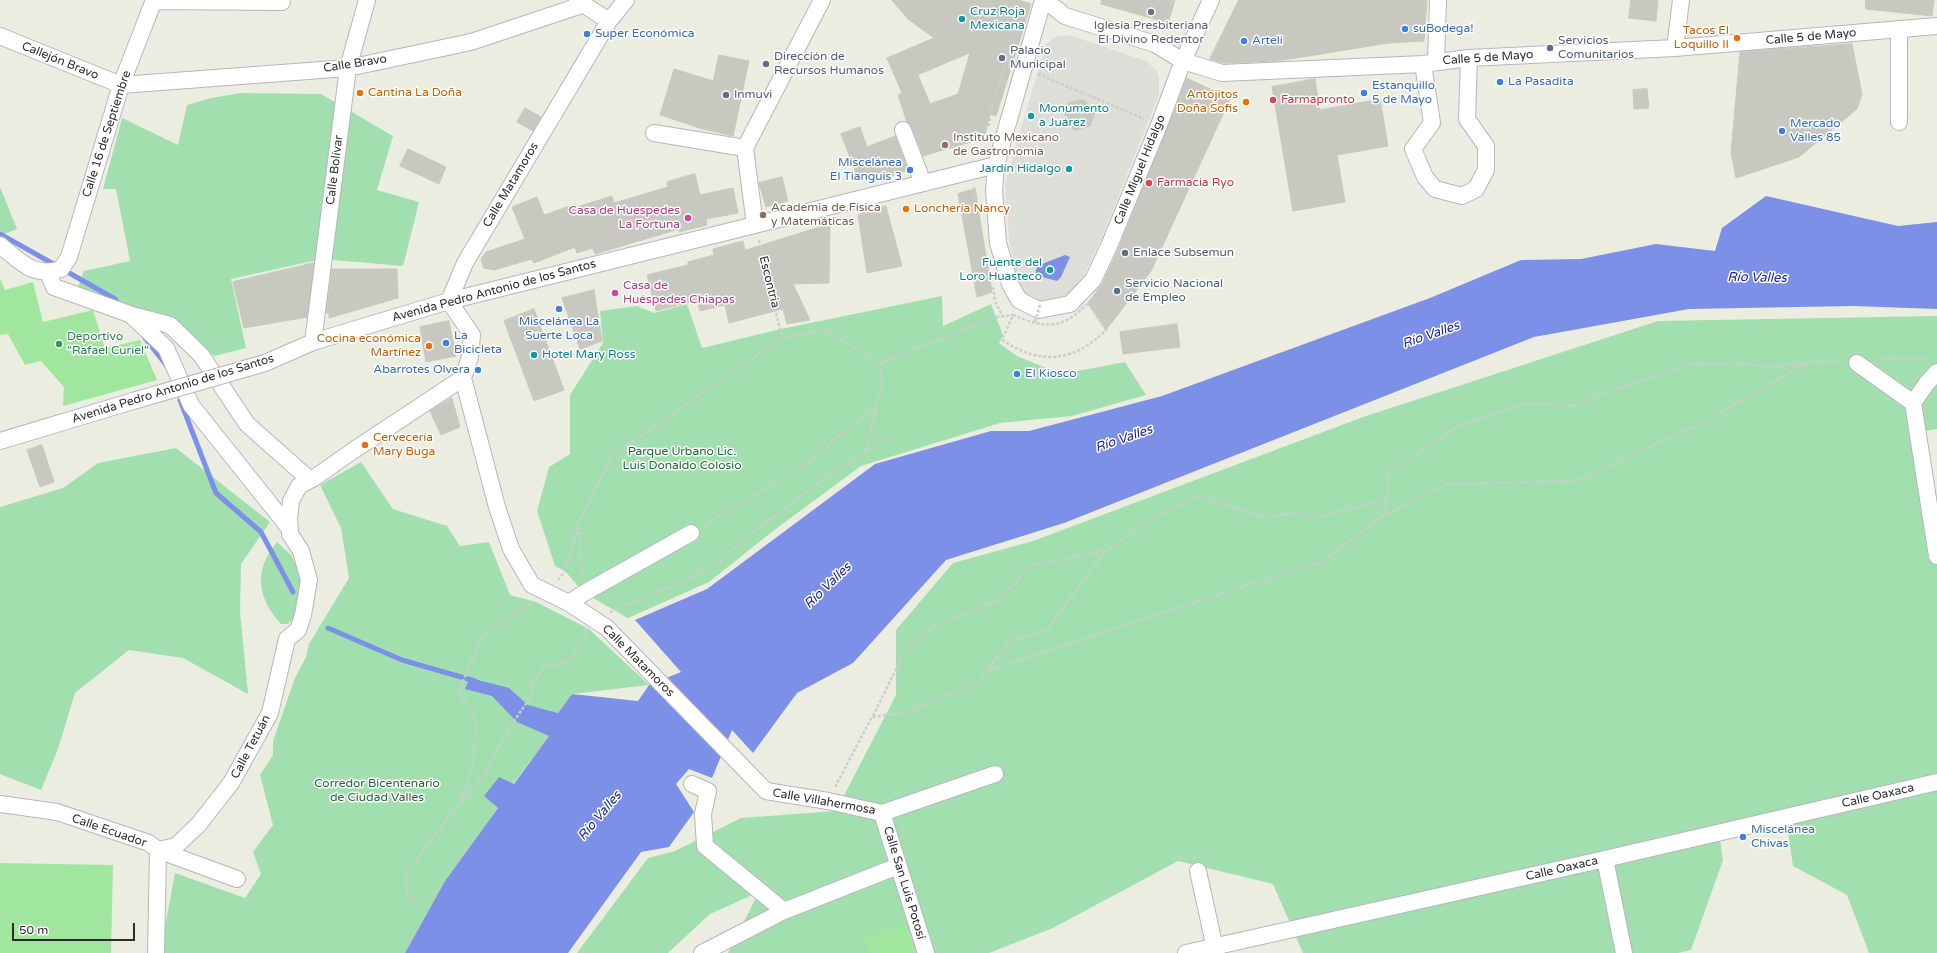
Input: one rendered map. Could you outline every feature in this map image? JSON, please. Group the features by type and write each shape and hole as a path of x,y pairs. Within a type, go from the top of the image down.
{"street":[{"name":"Calle Bolívar","path":"313,342 348,68 367,0"},
{"name":"Calle Matamoros","path":"448,301 465,263 609,21 626,0"},
{"path":"755,225 745,148 822,0"},
{"path":"996,165 1044,0"},
{"name":"Calle 5 de Mayo","path":"1044,0 1065,16 1155,44 1183,60 1222,73 1429,63 1469,58 1675,48 1937,26"},
{"name":"Calle Miguel Hidalgo","path":"996,165 994,190 998,243 1010,284 1019,300 1038,312 1070,304 1093,280 1117,228 1159,125 1183,60 1211,0"},
{"path":"1438,0 1429,63 1432,123 1412,149 1426,177 1435,189 1462,196 1476,189 1486,170 1486,146 1467,119 1469,58"},
{"path":"1675,48 1681,0"},
{"path":"154,1 282,2"},
{"name":"Calle 16 de Septiembre","path":"55,271 69,257 121,85 154,1"},
{"name":"Calle Bravo","path":"121,85 348,68 471,42 580,2"},
{"path":"580,2 609,21"},
{"path":"1899,29 1899,122"},
{"name":"Callejón Bravo","path":"0,36 121,85"},
{"path":"903,130 923,183"},
{"path":"654,133 745,148"},
{"name":"Avenida Pedro Antonio de los Santos","path":"0,441 265,363 313,342 448,301 996,165"},
{"path":"0,245 27,267 55,271 54,287 129,314 170,325 201,355 247,424 310,480"},
{"path":"289,523 291,501 299,486 463,378 470,357 472,335 448,301"},
{"name":"Calle Tetuán","path":"129,314 166,348 191,405 289,523 290,534 301,551 309,580 303,615 298,630 287,639 270,713 231,783 199,824 176,846 158,850"},
{"path":"1857,363 1913,404"},
{"path":"1936,365 1913,404 1937,556"},
{"name":"Calle Matamoros","path":"463,378 497,507 511,549 532,585 569,603 601,623 766,791"},
{"path":"569,603 584,593 691,533"},
{"name":"Calle Villahermosa","path":"766,791 828,801 882,813 995,774"},
{"name":"Calle Oaxaca","path":"1186,953 1215,950 1937,782"},
{"path":"692,784 708,791 703,814 705,846 784,911"},
{"name":"Calle Ecuador","path":"0,804 57,812 149,843 158,850 237,879"},
{"name":"Calle San Luis Potosí","path":"882,813 926,953"},
{"path":"156,953 158,850"},
{"path":"1605,859 1624,953"},
{"path":"702,953 784,911 898,866"},
{"path":"1198,871 1215,950"}],"path":[{"path":"1170,6 1172,1 1174,2"},
{"path":"990,114 1012,45"},
{"path":"1037,74 1149,121"},
{"name":"Escontria","path":"755,225 782,338"},
{"path":"880,363 996,317 1013,315 1034,324 1058,323 1077,314 1088,303 1106,330 1094,343 1072,354 1059,357 1039,357 1018,351 1002,340 1013,315"},
{"path":"460,803 472,770 476,722 459,691 482,636 546,593 565,572 578,525 611,457 782,338 825,330 880,363"},
{"path":"1383,516 1387,500 1388,473 1457,427 1528,403 1572,406 1687,364 1733,363 1773,367 1809,362 1857,363 1873,358 1936,365"},
{"path":"987,670 1325,560 1383,516 1447,484 1576,481 1698,425 1809,362"},
{"path":"866,451 882,387 880,363"},
{"path":"691,533 813,460 835,439 876,407"},
{"path":"417,901 407,894 406,873 460,803 484,775 510,727 532,695 532,684 546,664 558,666 571,659 601,623 647,597 716,563 749,536 866,451 893,435"},
{"path":"872,717 909,712 978,682 1010,641 1047,630 1105,551 1152,519 1196,496 1265,518 1294,513 1311,518 1387,500"},
{"path":"578,525 584,593"},
{"path":"828,801 905,651 932,627 999,600 1030,566 1105,551"}],"green space":[{"path":"241,93 321,94 393,136 377,190 419,202 403,266 322,259 231,279 246,348 214,356 176,325 77,290 84,271 130,261 116,189 103,189 122,118 178,145 187,105 211,98"},
{"path":"0,187 17,229 0,236"},
{"name":"Deportivo \"Rafael Curiel\"","path":"0,278 5,290 33,282 43,322 93,310 105,348 140,340 157,380 63,406 64,387 41,361 25,365 8,334 0,335"},
{"name":"Parque Urbano Lic. Luis Donaldo Colosio","path":"942,296 943,326 991,304 1003,335 999,343 1017,356 1061,374 1125,362 1146,395 1072,416 1000,423 861,466 773,531 709,582 628,618 584,593 565,571 555,566 537,511 549,467 570,454 570,395 603,343 600,311 637,306 654,313 687,304 702,348 781,329"},
{"path":"1937,316 1937,429 1924,431 1937,509 1937,953 1869,953 1847,895 1793,866 1785,812 1718,827 1723,860 1691,950 1678,953 1303,953 1273,884 1178,861 1053,928 989,953 728,953 759,892 710,914 668,953 577,953 648,858 675,851 741,818 836,811 896,695 896,630 953,563 1033,541 1363,417 1658,321"},
{"path":"176,448 270,522 241,564 240,611 248,694 183,658 129,650 75,693 58,749 41,790 0,774 0,507 63,488 98,463"},
{"name":"Corredor Bicentenario de Ciudad Valles","path":"361,462 393,509 447,526 460,546 489,542 510,595 536,602 589,629 649,685 572,694 558,713 466,689 492,696 550,735 513,784 485,796 498,808 445,881 405,953 160,953 175,873 245,898 261,874 253,852 273,825 260,775 273,755 273,741 295,678 306,657 309,644 349,578 341,528 320,485"},
{"path":"277,542 291,555 302,575 297,614 288,624 281,624 273,614 263,594 261,584 261,574 264,563"},
{"path":"0,863 113,865 111,953 0,953"},
{"path":"906,923 917,953 869,953 864,937"}],"shaded area":[{"name":"Jardín Hidalgo","path":"1069,35 1146,61 1157,71 1159,78 1159,95 1100,242 1081,281 1064,300 1040,305 1025,298 1016,277 1009,238 1005,183 1046,44 1055,37"}],"water":[{"name":"Río Valles","path":"1766,196 1898,226 1937,222 1937,309 1853,306 1689,309 1534,337 1064,523 946,560 853,663 797,693 753,753 732,730 712,778 689,769 676,784 694,812 669,847 641,852 568,953 405,953 445,881 498,808 484,796 499,777 514,784 549,736 517,722 492,696 465,689 470,678 509,688 528,705 558,713 572,694 638,701 649,685 681,672 635,620 707,589 875,464 991,431 1029,431 1162,396 1430,298 1521,260 1581,259 1656,244 1715,251 1722,228"},
{"name":"Fuente del Loro Huasteco","path":"1065,255 1070,257 1061,277 1057,281 1035,275 1037,266"}],"building":[{"path":"892,0 1019,0 1031,4 996,116 990,114 984,138 923,156 912,127 907,122 898,95 902,93 887,58 934,38 908,19","holes":["970,53 958,94 930,104 918,75"]},
{"name":"Iglesia Presbiteriana El Divino Redentor","path":"1102,0 1175,0 1168,23 1101,4"},
{"path":"1239,0 1427,0 1424,41 1389,43 1277,61 1223,63 1210,59"},
{"path":"1631,0 1658,0 1656,21 1629,18"},
{"path":"1866,0 1934,0 1932,16 1866,9"},
{"name":"Mercado Valles 85","path":"1852,44 1862,94 1857,109 1799,157 1736,178 1731,153 1740,52"},
{"path":"719,55 749,61 733,136 703,129 660,115 674,69 713,81"},
{"path":"1187,78 1230,99 1151,271 1106,330 1088,303 1102,284 1118,250"},
{"path":"1315,79 1320,110 1380,99 1388,146 1337,155 1345,202 1293,211 1272,87"},
{"path":"1647,89 1649,108 1634,109 1633,90"},
{"path":"1084,100 1095,112 1090,126 1074,130 1064,118 1069,103"},
{"path":"525,108 541,117 533,131 517,122"},
{"path":"860,127 867,147 895,136 908,170 881,180 878,173 859,181 841,134"},
{"path":"408,149 446,167 439,184 400,166"},
{"path":"695,174 700,195 733,188 738,213 706,219 707,225 679,232 679,229 595,254 593,248 577,253 575,247 534,263 532,259 494,270 484,268 481,259 486,252 525,239 512,207 537,197 544,215 576,204 577,207 612,196 614,203 668,187 667,182"},
{"path":"782,177 788,201 766,207 759,183"},
{"path":"975,189 992,292 977,297 958,194"},
{"path":"886,206 902,266 867,273 858,215"},
{"path":"830,224 829,283 793,284 810,320 787,324 783,309 729,323 725,305 700,311 697,300 656,311 647,275 688,265 688,262 714,255 713,249 743,241 745,250"},
{"path":"314,263 307,317 244,328 233,282"},
{"path":"332,269 397,269 398,298 329,318 329,313 326,313"},
{"path":"594,290 602,341 580,349 562,298"},
{"name":"Hotel Mary Ross","path":"534,309 564,390 534,401 504,321"},
{"path":"449,321 456,356 426,362 420,327"},
{"path":"1177,324 1180,347 1123,354 1120,332"},
{"path":"452,398 460,427 441,435 430,411"},
{"path":"42,445 54,482 40,487 27,450"}],"waterway":[{"path":"0,234 57,266"},
{"path":"64,270 115,299 119,305"},
{"path":"145,338 167,366"},
{"path":"180,400 216,493 261,532 293,592"},
{"path":"328,628 402,660 475,681"}],"place":[{"name":"Iglesia Presbiteriana El Divino Redentor","path":"1151,12"},
{"name":"Cruz Roja Mexicana","path":"962,19"},
{"name":"suBodega!","path":"1405,29"},
{"name":"Super Económica","path":"587,34"},
{"name":"Tacos El Loquillo II","path":"1737,38"},
{"name":"Arteli","path":"1244,41"},
{"name":"Servicios Comunitarios","path":"1550,48"},
{"name":"Palacio Municipal","path":"1002,58"},
{"name":"Dirección de Recursos Humanos","path":"766,64"},
{"name":"La Pasadita","path":"1500,82"},
{"name":"Cantina La Doña","path":"360,93"},
{"name":"Estanquillo 5 de Mayo","path":"1364,93"},
{"name":"Inmuvi","path":"726,95"},
{"name":"Farmapronto","path":"1273,100"},
{"name":"Antojitos Doña Sofis","path":"1246,102"},
{"name":"Monumento a Juárez","path":"1031,116"},
{"name":"Mercado Valles 85","path":"1782,131"},
{"name":"Instituto Mexicano de Gastronomía","path":"945,145"},
{"name":"Jardín Hidalgo","path":"1069,169"},
{"name":"Miscelánea El Tianguis 3","path":"910,170"},
{"name":"Farmacia Ryo","path":"1149,183"},
{"name":"Lonchería Nancy","path":"906,209"},
{"name":"Academia de Física y Matemáticas","path":"763,215"},
{"name":"Casa de Huespedes La Fortuna","path":"688,218"},
{"name":"Enlace Subsemun","path":"1125,253"},
{"name":"Fuente del Loro Huasteco","path":"1050,270"},
{"name":"Servicio Nacional de Empleo","path":"1117,291"},
{"name":"Casa de Huéspedes Chiapas","path":"615,293"},
{"name":"Miscelánea La Suerte Loca","path":"559,309"},
{"name":"La Bicicleta","path":"446,343"},
{"name":"Deportivo \"Rafael Curiel\"","path":"59,344"},
{"name":"Cocina económica Martínez","path":"429,346"},
{"name":"Hotel Mary Ross","path":"534,355"},
{"name":"Abarrotes Olvera","path":"478,370"},
{"name":"El Kiosco","path":"1017,374"},
{"name":"Cervecería Mary Buga","path":"365,445"},
{"name":"Miscelánea Chivas","path":"1743,837"}]}
